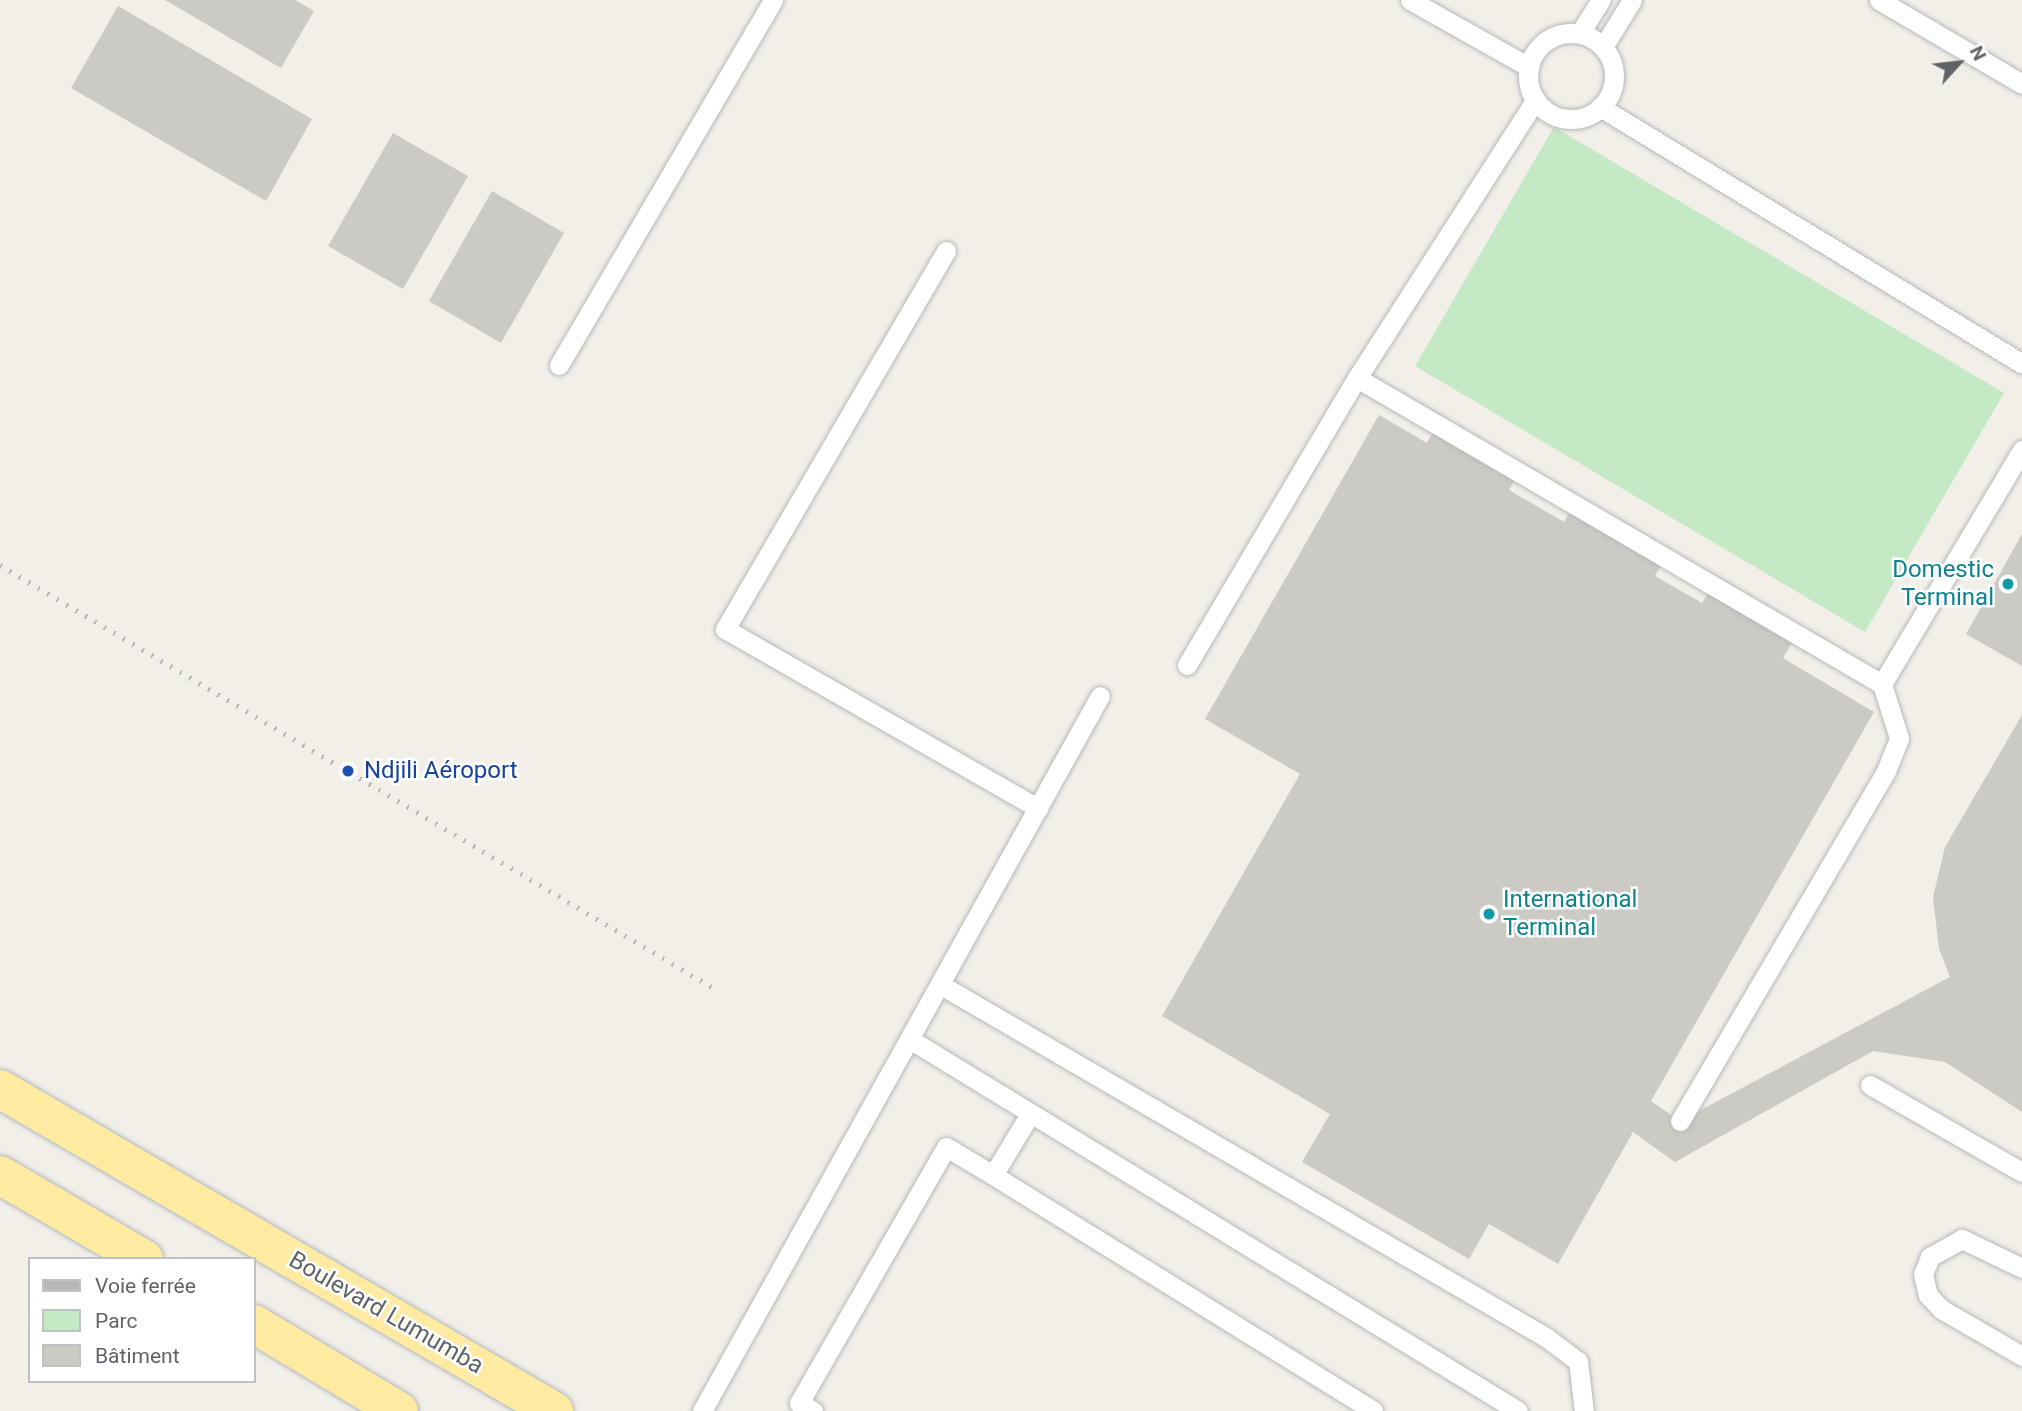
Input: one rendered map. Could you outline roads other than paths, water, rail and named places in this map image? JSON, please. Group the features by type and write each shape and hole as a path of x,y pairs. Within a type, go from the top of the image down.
{"highway":[{"name":"Boulevard Lumumba","path":"0,1088 554,1411"},
{"path":"0,1175 141,1257"},
{"path":"256,1325 400,1411"}],"lane":[{"path":"559,365 773,0"},
{"path":"1410,0 1529,67 1536,99 1562,118 1600,107 1613,84 1603,47 1580,33 1553,36 1529,67"},
{"path":"1580,33 1601,0"},
{"path":"1603,47 1632,0"},
{"path":"1879,0 2022,84"},
{"path":"1187,666 1357,378 1536,99"},
{"path":"1600,107 2022,364"},
{"path":"946,251 725,629 1038,808"},
{"path":"1357,378 1882,684 1899,738 1886,771 1680,1121"},
{"path":"1882,684 2022,450"},
{"path":"702,1411 942,985 1100,696"},
{"path":"942,985 1546,1338 1577,1361 1584,1411"},
{"path":"911,1040 1518,1411"},
{"path":"1870,1085 2022,1172"},
{"path":"993,1175 1030,1114"},
{"path":"806,1407 946,1147 1373,1411"},
{"path":"2022,1268 1962,1239 1930,1257 1923,1274 1928,1295 1941,1308 2022,1356"}],"railway":[{"path":"0,565 717,990"}],"place":[{"name":"Domestic Terminal","path":"2008,584"},
{"name":"Ndjili Aéroport","path":"348,771"},
{"name":"International Terminal","path":"1489,914"}]}
